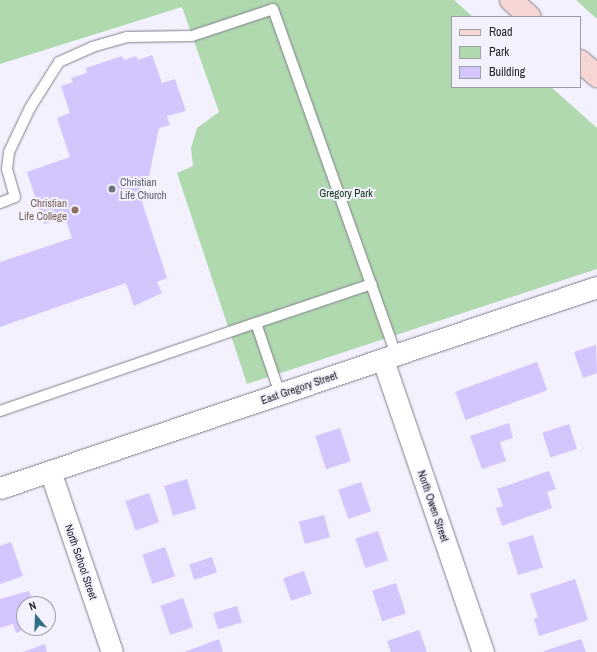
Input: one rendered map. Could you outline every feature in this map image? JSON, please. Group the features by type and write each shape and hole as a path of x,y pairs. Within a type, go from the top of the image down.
{"main road":[{"path":"511,0 529,16"}],"street":[{"name":"East Gregory Street","path":"0,488 597,287"},
{"name":"North Owen Street","path":"389,357 483,652"},
{"name":"North School Street","path":"50,471 112,652"}],"lane":[{"path":"0,203 15,198 7,169 9,152 30,108 59,62 92,47 127,37 192,36 273,9 372,284 389,357"},
{"path":"0,411 372,284"},
{"path":"256,323 280,394"}],"green space":[{"name":"Gregory Park","path":"0,0 454,0 472,16 451,16 451,88 552,88 597,128 597,269 247,384 177,173 193,166 191,148 197,128 219,112 182,7 0,64"},
{"path":"576,0 597,0 597,19"}],"building":[{"path":"152,55 162,83 175,79 186,111 167,116 170,125 159,128 149,176 142,179 139,193 167,278 157,282 162,293 134,306 126,283 0,327 0,262 72,238 65,218 44,224 27,172 70,157 57,118 70,113 61,86 73,82 71,78 87,73 86,68 122,56 124,60 136,56 138,60"},
{"path":"596,345 597,373 583,378 574,352"},
{"path":"537,362 547,390 466,420 455,392"},
{"path":"509,423 513,438 500,442 506,461 482,469 470,436"},
{"path":"569,424 577,449 550,457 542,433"},
{"path":"340,428 351,461 326,469 315,436"},
{"path":"549,471 556,489 547,492 552,508 502,526 496,508 503,506 497,489"},
{"path":"187,479 196,509 173,516 164,486"},
{"path":"361,482 371,511 348,519 338,490"},
{"path":"149,493 159,522 135,530 125,501"},
{"path":"324,515 330,537 305,544 299,522"},
{"path":"378,531 388,560 365,568 355,539"},
{"path":"533,535 543,568 518,575 508,543"},
{"path":"11,542 23,576 0,584 0,546"},
{"path":"165,547 175,576 152,584 142,555"},
{"path":"212,557 217,572 194,580 189,564"},
{"path":"304,571 312,594 291,601 283,578"},
{"path":"575,579 588,620 539,636 534,619 538,617 530,594"},
{"path":"396,583 406,613 382,621 372,591"},
{"path":"29,591 31,596 16,596 16,633 13,624 0,628 0,599"},
{"path":"183,598 193,627 170,635 160,606"},
{"path":"237,606 242,622 218,630 213,613"},
{"path":"419,630 427,652 391,652 387,641"},
{"path":"219,639 223,652 184,652"},
{"path":"581,639 586,652 544,652 544,651"},
{"path":"45,644 47,652 23,652"}],"place":[{"name":"Christian Life Church","path":"112,189"},
{"name":"Christian Life College","path":"75,210"}]}
